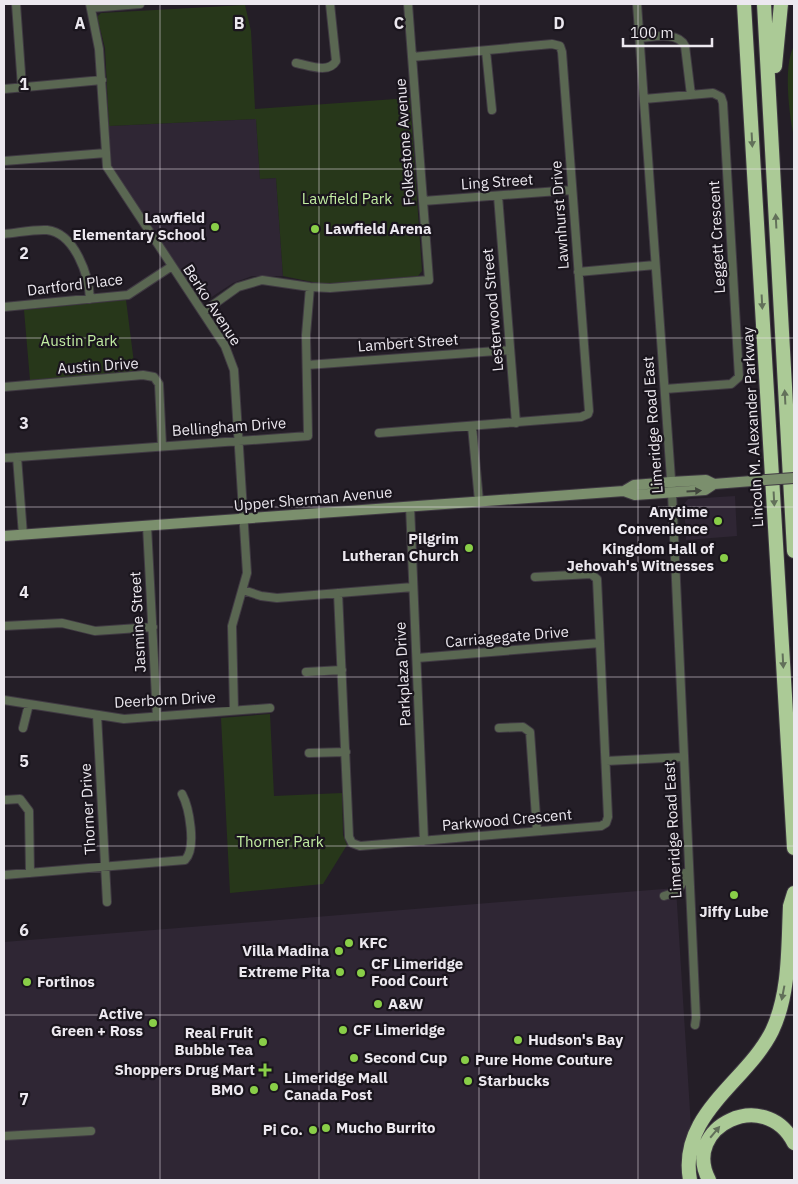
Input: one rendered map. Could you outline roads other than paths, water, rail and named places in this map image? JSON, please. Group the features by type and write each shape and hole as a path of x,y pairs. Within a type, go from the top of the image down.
{"highway":[{"path":"735,4 744,90 750,110"},
{"name":"Lincoln M. Alexander Parkway","path":"744,4 794,848"},
{"path":"764,4 794,551"},
{"path":"770,96 782,4"},
{"path":"690,1180 688,1167 700,1122 720,1095 758,1052 771,1032 778,1014 784,991 790,906 794,893"},
{"path":"709,1180 704,1165 706,1146 716,1129 732,1118 751,1114 767,1118 782,1127 794,1143"},
{"path":"692,1148 695,1180"}],"main road":[{"name":"Upper Sherman Avenue","path":"4,536 624,491 634,495 672,493 705,490 714,484 794,478"},
{"name":"Upper Sherman Avenue","path":"624,491 634,485 671,482 706,480 714,484"}],"street":[{"path":"16,4 22,87"},
{"path":"90,6 140,4"},
{"path":"296,63 328,69 336,61 330,4"},
{"name":"Folkestone Avenue","path":"203,312 238,288 255,281 275,281 310,288 419,280 426,282 429,280 408,4"},
{"name":"Limeridge Road East","path":"637,4 672,493 696,1018 694,1025"},
{"name":"Berko Avenue","path":"90,6 99,49 107,167 110,175 225,346 234,370 247,573 232,631 234,710"},
{"path":"639,38 673,36 682,40 685,46 691,95"},
{"name":"Lawnhurst Drive","path":"379,433 516,423 581,417 588,414 562,52 560,46 552,44 412,57"},
{"path":"486,51 492,110"},
{"path":"4,89 102,80"},
{"name":"Leggett Crescent","path":"644,99 715,93 723,101 739,376 737,381 732,384 665,389"},
{"path":"4,161 106,153"},
{"name":"Ling Street","path":"423,201 572,190"},
{"name":"Lesterwood Street","path":"498,196 516,423"},
{"path":"4,234 47,230 60,234 86,270 90,299"},
{"path":"578,272 655,265"},
{"name":"Dartford Place","path":"4,307 128,295 172,266"},
{"name":"Bellingham Drive","path":"4,458 308,436 306,335 310,288"},
{"name":"Lambert Street","path":"307,365 510,350"},
{"name":"Austin Drive","path":"4,387 143,375 154,377 159,384 162,446"},
{"path":"472,426 479,501"},
{"path":"17,457 22,535"},
{"name":"Parkplaza Drive","path":"410,506 424,841"},
{"name":"Jasmine Street","path":"147,526 157,717"},
{"name":"Parkwood Crescent","path":"338,593 349,837 352,843 360,846 604,825 608,817 598,584 595,577 591,574 535,577"},
{"path":"243,590 261,596 276,598 413,587"},
{"path":"4,626 62,623 95,631 153,626"},
{"name":"Carriagegate Drive","path":"417,658 600,643"},
{"path":"306,672 342,670"},
{"name":"Deerborn Drive","path":"4,700 124,719 270,708"},
{"path":"23,728 29,704"},
{"name":"Thorner Drive","path":"97,715 107,902"},
{"path":"499,728 523,727 530,732 537,831"},
{"path":"309,753 346,752"},
{"path":"606,761 684,756"},
{"path":"4,875 179,861 189,856 190,814 182,794"},
{"path":"4,800 20,799 28,811 30,873"},
{"path":"664,896 675,892 681,887 688,856"},
{"path":"4,1136 91,1131"}],"place":[{"name":"Lawfield Elementary School","path":"215,227"},
{"name":"Lawfield Arena","path":"315,229"},
{"name":"Anytime Convenience","path":"718,521"},
{"name":"Pilgrim Lutheran Church","path":"469,548"},
{"name":"Kingdom Hall of Jehovah's Witnesses","path":"724,558"},
{"name":"Jiffy Lube","path":"734,895"},
{"name":"KFC","path":"349,943"},
{"name":"Villa Madina","path":"339,951"},
{"name":"Extreme Pita","path":"340,972"},
{"name":"CF Limeridge Food Court","path":"361,973"},
{"name":"Fortinos","path":"27,982"},
{"name":"A&W","path":"378,1004"},
{"name":"Active Green + Ross","path":"153,1023"},
{"name":"CF Limeridge","path":"343,1030"},
{"name":"Hudson's Bay","path":"518,1040"},
{"name":"Real Fruit Bubble Tea","path":"263,1042"},
{"name":"Second Cup","path":"354,1058"},
{"name":"Pure Home Couture","path":"465,1060"},
{"name":"Shoppers Drug Mart","path":"265,1070"},
{"name":"Starbucks","path":"468,1081"},
{"name":"Limeridge Mall Canada Post","path":"274,1087"},
{"name":"BMO","path":"254,1090"},
{"name":"Mucho Burrito","path":"326,1128"},
{"name":"Pi Co.","path":"313,1130"}],"park label":[{"name":"Lawfield Park","path":"347,199"},
{"name":"Austin Park","path":"79,341"},
{"name":"Thorner Park","path":"280,842"}]}
